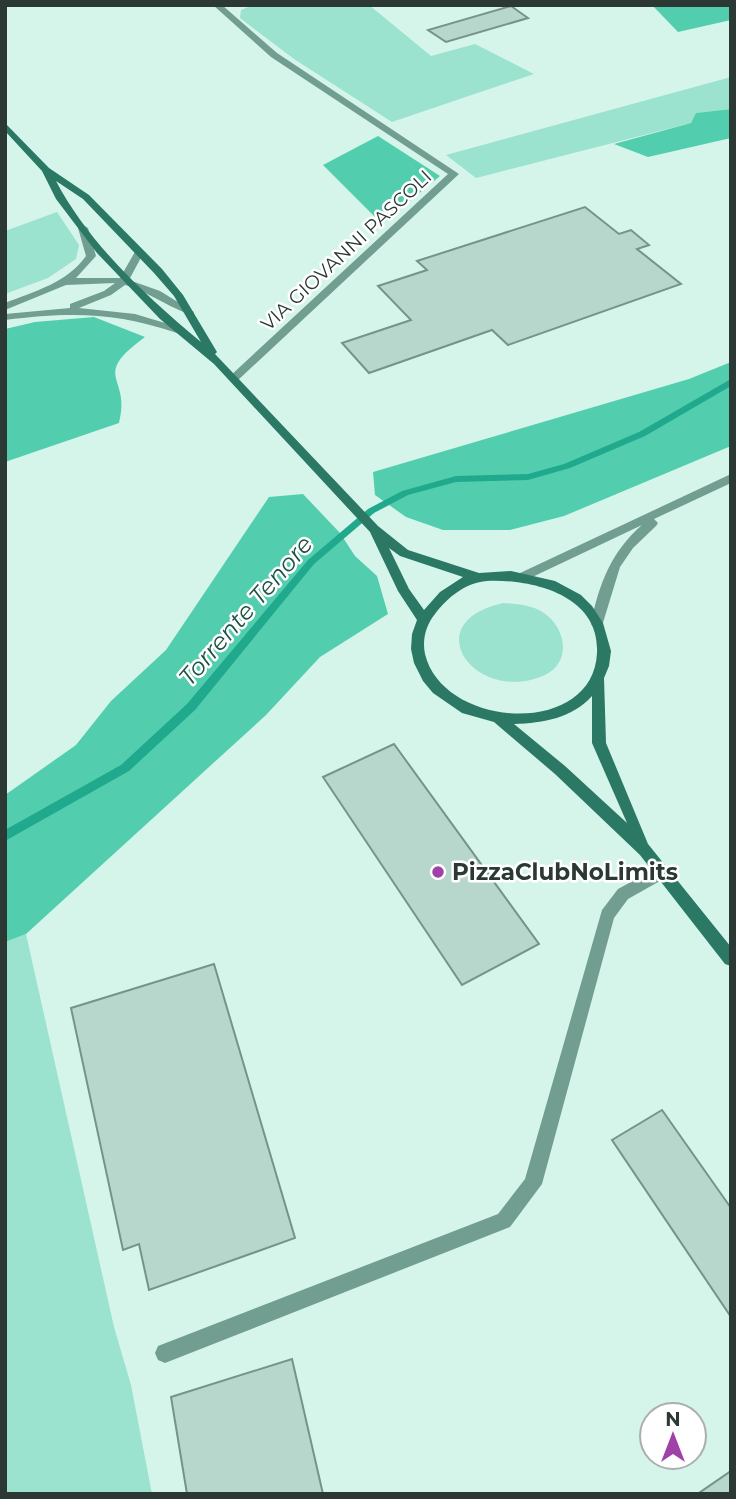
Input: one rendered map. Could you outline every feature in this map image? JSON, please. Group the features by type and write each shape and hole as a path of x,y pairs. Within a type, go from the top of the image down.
{"main road":[{"path":"5,126 46,170 86,197 139,252 189,312 218,362"},
{"path":"46,170 61,199 83,229 127,280 218,362 374,530 404,553 478,577 522,578 562,588 597,623 602,632 606,657 598,681 599,743 645,850"},
{"path":"374,530 404,591 422,617"},
{"path":"478,577 446,592 422,617 415,641 421,668 439,691 466,709 499,719 549,716 577,703 598,681"},
{"path":"499,719 560,770 645,850 731,959"}],"street":[{"name":"VIA GIOVANNI PASCOLI","path":"216,5 274,55 454,174 233,379"},
{"path":"5,307 64,282 85,266 90,256 83,229"},
{"path":"61,310 102,296 127,280 139,252"},
{"path":"64,282 127,280 150,286 189,312"},
{"path":"5,317 61,310 140,316 181,331"},
{"path":"522,578 731,478"},
{"path":"597,623 604,590 623,547 669,509"},
{"path":"165,1353 504,1220 533,1184 607,915 623,894 663,872"}],"green space":[{"path":"253,5 369,5 431,56 475,44 534,74 392,122 294,59 240,18 241,10"},
{"path":"652,5 731,5 731,20 678,32"},
{"path":"731,77 731,109 697,113 691,123 476,178 446,155"},
{"path":"731,109 731,138 648,157 614,144 691,123 696,113"},
{"path":"378,136 440,176 382,224 323,165"},
{"path":"57,212 79,245 76,259 48,278 5,294 5,231"},
{"path":"94,317 145,337 128,350 116,370 122,407 119,423 5,462 5,329 35,322"},
{"path":"731,362 731,446 564,516 510,530 443,530 406,517 375,495 373,472 689,379"},
{"path":"303,494 340,533 355,556 377,576 388,614 320,657 266,715 26,934 5,942 5,795 76,745 111,701 166,650 269,497"},
{"path":"503,603 539,610 551,619 563,645 559,662 554,669 545,675 520,682 497,680 478,671 465,658 459,643 462,627 476,613"},
{"path":"26,934 114,1327 131,1385 152,1494 5,1494 5,942"}],"building":[{"path":"511,6 528,18 446,42 428,30"},
{"path":"585,207 619,234 631,230 649,245 637,249 681,284 508,345 492,330 369,373 342,343 411,320 378,286 427,270 417,261"},
{"path":"394,744 539,944 462,985 323,777"},
{"path":"214,964 295,1238 149,1290 139,1244 123,1250 71,1008"},
{"path":"662,1110 731,1208 731,1317 612,1140"},
{"path":"292,1359 323,1494 187,1494 171,1397"},
{"path":"731,1471 731,1494 699,1493"}],"waterway":[{"name":"Torrente Tenore","path":"5,836 125,768 191,707 311,562 371,511 405,493 456,479 528,477 567,466 642,434 731,382"}],"place":[{"name":"PizzaClubNoLimits","path":"438,872"}]}
